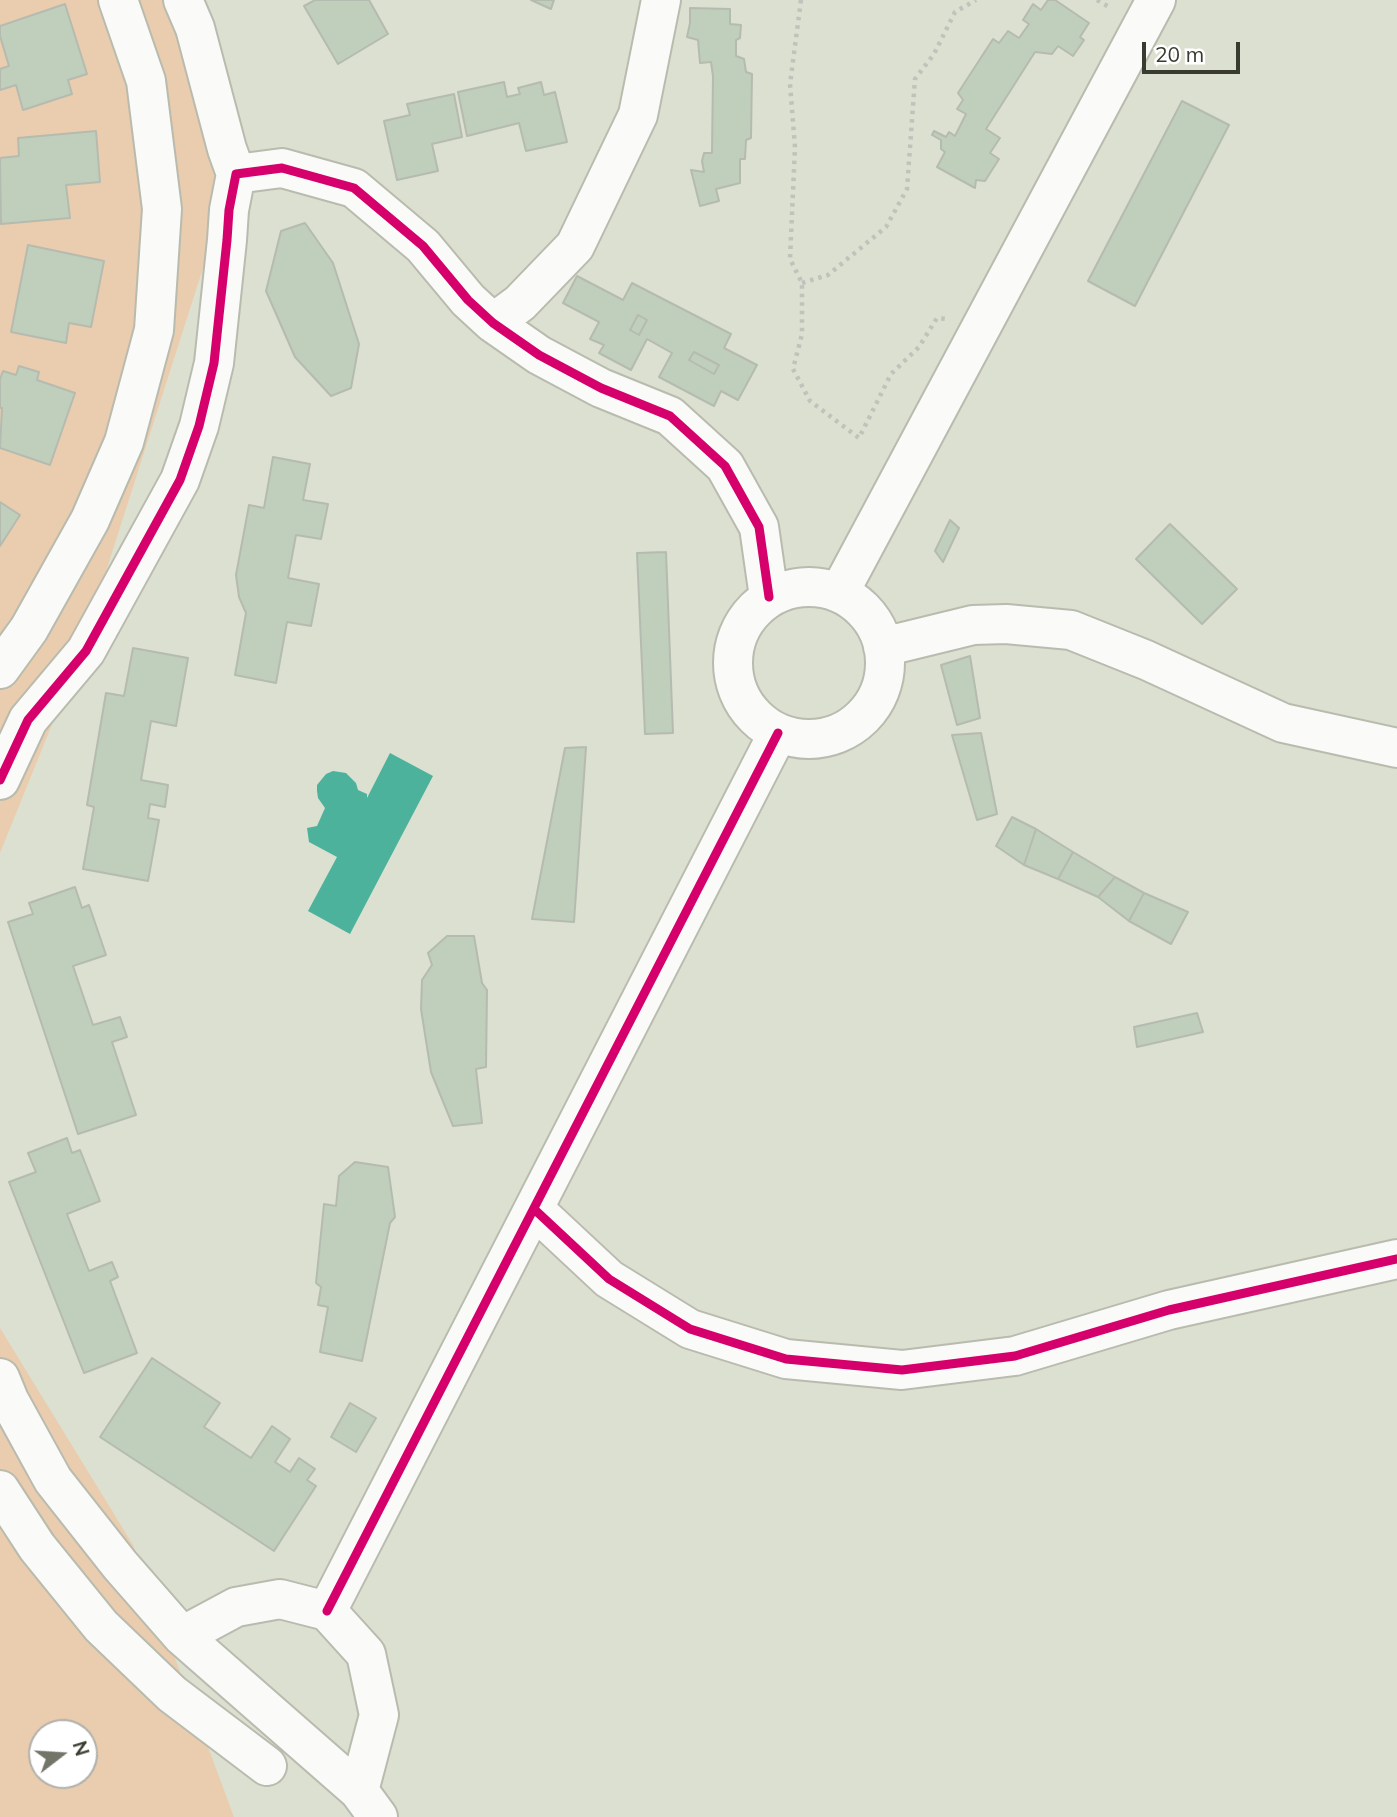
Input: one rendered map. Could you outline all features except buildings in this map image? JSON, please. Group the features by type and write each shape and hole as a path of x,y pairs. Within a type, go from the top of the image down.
{"street":[{"path":"0,669 29,629 90,520 124,442 155,330 162,209 146,81 118,0"},
{"path":"0,780 28,720 86,652 180,481 199,426 214,363 229,210 236,174 195,29 183,0"},
{"path":"493,323 520,303 575,246 639,115 661,0"},
{"path":"839,593 1156,0"},
{"path":"236,174 282,168 354,188 423,246 468,300 493,323 539,355 601,388 670,416 725,466 759,527 769,597"},
{"path":"816,586 839,593 859,605 874,624 883,647 885,671 879,694 866,714 847,729 825,738 801,739 778,733 758,720 743,702 734,680 733,656 738,633 751,612 769,597 792,588 816,586"},
{"path":"883,647 973,625 1006,624 1071,630 1146,660 1283,723 1397,748"},
{"path":"327,1611 778,733"},
{"path":"534,1209 609,1279 690,1329 786,1359 902,1370 1015,1356 1169,1310 1397,1259"},
{"path":"0,1378 9,1400 53,1480 120,1565 182,1636 368,1804"},
{"path":"0,1490 37,1547 101,1626 172,1694 267,1766"},
{"path":"182,1636 236,1607 280,1599 327,1611 366,1654 379,1715 368,1804"}],"path":[{"path":"800,0 790,84 795,147 790,259 802,284 802,334 793,369 810,401 859,438 891,374 919,347 937,318 984,321"},
{"path":"802,284 828,275 886,227 907,189 915,79 934,54 955,12 976,0"}],"shaded area":[{"path":"0,0 172,0 228,190 76,665 0,853"},
{"path":"0,1328 133,1545 234,1817 0,1817"}],"water":[{"path":"390,753 433,776 350,934 308,911 337,857 309,842 307,828 317,826 325,808 318,798 317,785 326,774 333,771 346,773 356,783 358,790 367,794 367,798"}],"cycle path":[{"path":"0,780 28,720 86,651 180,480 199,426 214,363 229,210 236,174 282,168 354,188 423,246 468,300 493,323 539,355 601,388 670,416 725,466 759,527 769,597"},
{"path":"327,1611 778,733"},
{"path":"534,1209 609,1279 690,1329 786,1359 902,1370 1015,1356 1169,1310 1397,1259"}]}
